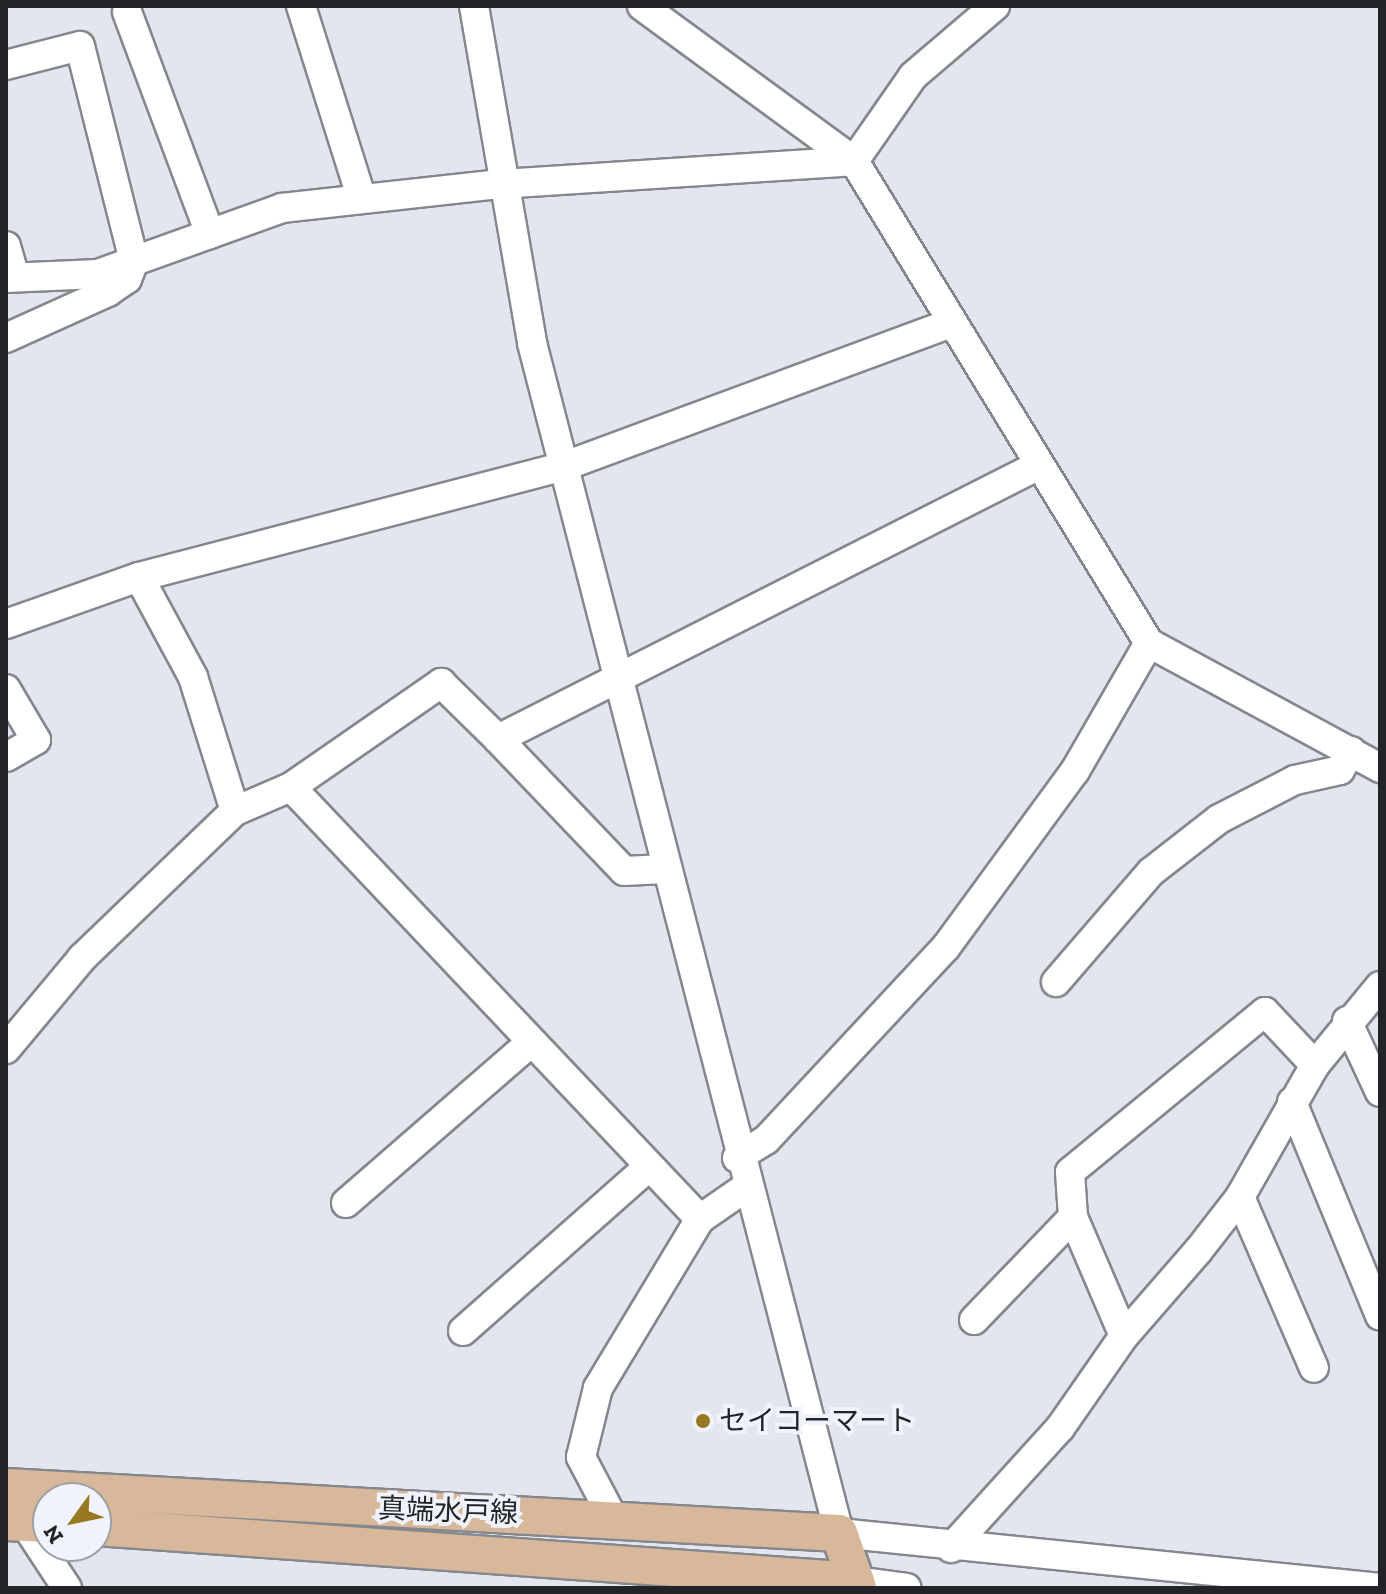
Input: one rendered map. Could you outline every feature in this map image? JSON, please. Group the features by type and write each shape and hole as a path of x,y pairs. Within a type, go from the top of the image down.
{"main road":[{"name":"真端水戸線","path":"6,1487 613,1518 839,1533"},
{"name":"真端水戸線","path":"112,1528 857,1585"},
{"path":"839,1533 857,1585"}],"street":[{"path":"301,6 362,199"},
{"path":"474,6 501,184 562,467 737,1158 839,1533 951,1548 1380,1588"},
{"path":"642,6 854,161 1149,643 1380,768"},
{"path":"854,161 913,76 995,6"},
{"path":"127,12 210,234"},
{"path":"6,65 80,46 134,261 127,279 108,292 6,338"},
{"path":"6,246 11,277 98,274 282,208 501,184 854,161"},
{"path":"6,624 139,577 562,467 951,323"},
{"path":"498,739 1039,465"},
{"path":"139,577 193,677 235,811"},
{"path":"737,1158 766,1140 946,947 1075,771 1149,643"},
{"path":"6,1049 82,958 235,811 291,787 441,683 624,871 665,869"},
{"path":"6,689 36,740 6,757"},
{"path":"1056,982 1151,872 1219,819 1295,780 1340,770 1351,751"},
{"path":"291,787 646,1169 700,1219"},
{"path":"951,1548 1060,1428 1124,1336 1240,1197 1315,1065 1347,1021 1380,986"},
{"path":"1124,1336 1073,1217 1070,1172 1265,1012 1315,1065"},
{"path":"1347,1021 1380,1092"},
{"path":"346,1203 531,1042"},
{"path":"1292,1102 1380,1316"},
{"path":"463,1331 646,1169"},
{"path":"613,1518 581,1457 598,1388 700,1219 745,1188"},
{"path":"1240,1197 1314,1368"},
{"path":"974,1320 1073,1217"},
{"path":"21,1517 67,1588"},
{"path":"857,1585 907,1588"}],"place":[{"name":"セイコーマート","path":"703,1421"}]}
